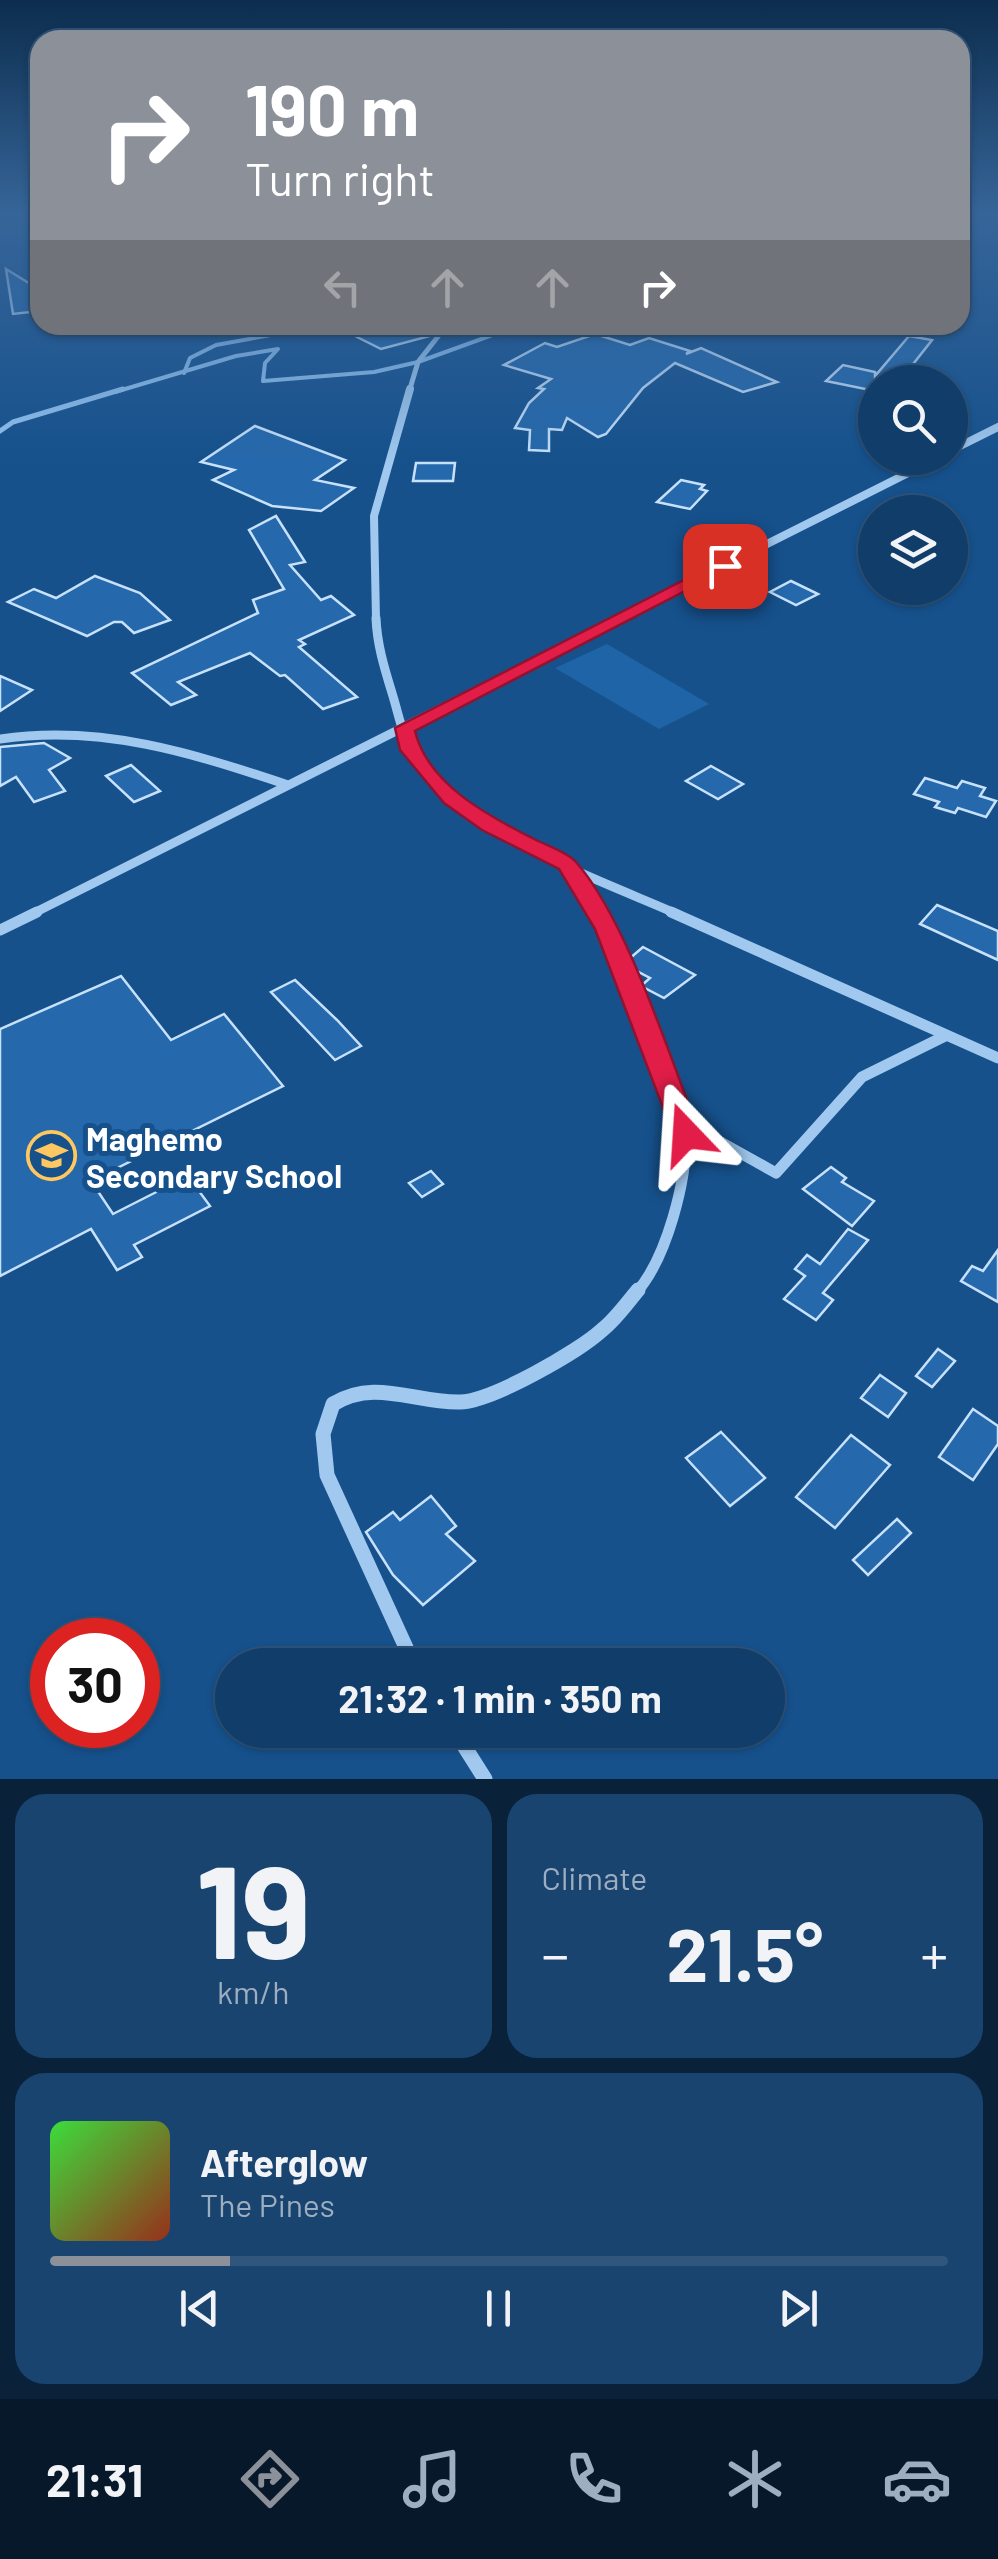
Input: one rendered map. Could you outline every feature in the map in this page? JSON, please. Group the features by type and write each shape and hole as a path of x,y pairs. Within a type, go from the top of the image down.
{"street":[{"path":"439,335 418,362 374,516 377,643 410,750 451,799 490,826 998,1058"},
{"path":"968,443 998,427"},
{"path":"0,930 904,475"},
{"path":"0,739 38,731 172,746 288,784"},
{"path":"406,1648 327,1475 323,1434 333,1404 351,1393 371,1390 461,1402 501,1392 601,1332 643,1284 669,1228 686,1165 682,1120 606,929 567,864"},
{"path":"682,1120 776,1173 862,1077 946,1036"},
{"path":"465,1748 485,1779"}],"shaded area":[{"path":"607,644 709,704 659,729 555,668"}],"building":[{"path":"10,296 30,296 30,312 13,314"},
{"path":"353,335 431,335 430,336 381,349"},
{"path":"592,335 630,345 649,338 690,351 686,354 701,348 777,382 743,392 675,363 643,388 606,434 598,437 567,418 562,430 549,429 549,451 529,450 530,430 515,428 529,403 544,389 538,388 551,379 504,365 545,343 557,347"},
{"path":"909,336 932,340 912,365 884,365"},
{"path":"843,365 858,368 858,388 826,381"},
{"path":"255,426 345,460 315,480 354,488 321,511 272,506 213,480 234,470 201,462"},
{"path":"416,463 455,463 453,481 413,481"},
{"path":"681,480 704,485 700,489 707,491 690,509 657,502"},
{"path":"276,516 305,562 290,565 321,600 331,596 354,615 299,640 305,644 299,647 357,697 323,709 285,675 280,676 250,653 178,682 196,695 171,705 132,673 258,613 253,600 284,589 249,530"},
{"path":"95,576 140,593 170,620 134,633 122,622 114,622 87,636 8,602 34,589 56,598"},
{"path":"791,581 818,594 796,605 770,592"},
{"path":"0,676 32,690 0,711"},
{"path":"44,743 70,758 49,770 65,791 34,802 16,777 0,786 0,747"},
{"path":"131,765 160,791 134,802 106,776"},
{"path":"711,766 743,784 718,799 686,781"},
{"path":"925,778 957,788 962,781 985,788 980,796 996,801 986,817 958,808 955,813 935,807 939,802 914,794"},
{"path":"937,905 998,931 998,960 920,924"},
{"path":"643,947 695,975 664,998 641,986 650,978 631,968 628,960"},
{"path":"121,976 171,1040 224,1014 283,1086 91,1181 113,1214 188,1176 210,1206 134,1245 142,1257 117,1270 91,1229 0,1276 0,1029"},
{"path":"295,980 361,1046 335,1060 271,992"},
{"path":"831,1167 846,1178 842,1182 874,1201 852,1226 803,1189"},
{"path":"431,1171 443,1184 422,1197 409,1183"},
{"path":"848,1229 868,1240 823,1293 833,1300 816,1320 784,1299 805,1276 795,1269 807,1255 820,1264"},
{"path":"998,1250 998,1302 961,1281 972,1266 983,1271"},
{"path":"938,1349 955,1361 932,1387 916,1376"},
{"path":"880,1375 906,1393 888,1417 861,1398"},
{"path":"973,1409 998,1426 998,1444 973,1480 939,1457"},
{"path":"721,1432 765,1478 730,1506 686,1458"},
{"path":"851,1435 890,1465 835,1528 796,1497"},
{"path":"431,1496 456,1526 446,1534 475,1561 423,1605 393,1575 366,1532 393,1512 400,1520"},
{"path":"897,1519 911,1533 868,1575 853,1560"}],"waterway":[{"path":"185,371 190,358 216,345 271,335"},
{"path":"185,371 278,349 265,363 263,381 374,372 418,362 492,335"},
{"path":"115,392 185,371"},
{"path":"0,431 13,422 123,389"}],"place":[{"name":"Maghemo Secondary School","path":"51,1156"}],"route":[{"path":"686,1134 606,929 567,864 490,826 451,799 410,750 405,728 725,566"}]}
